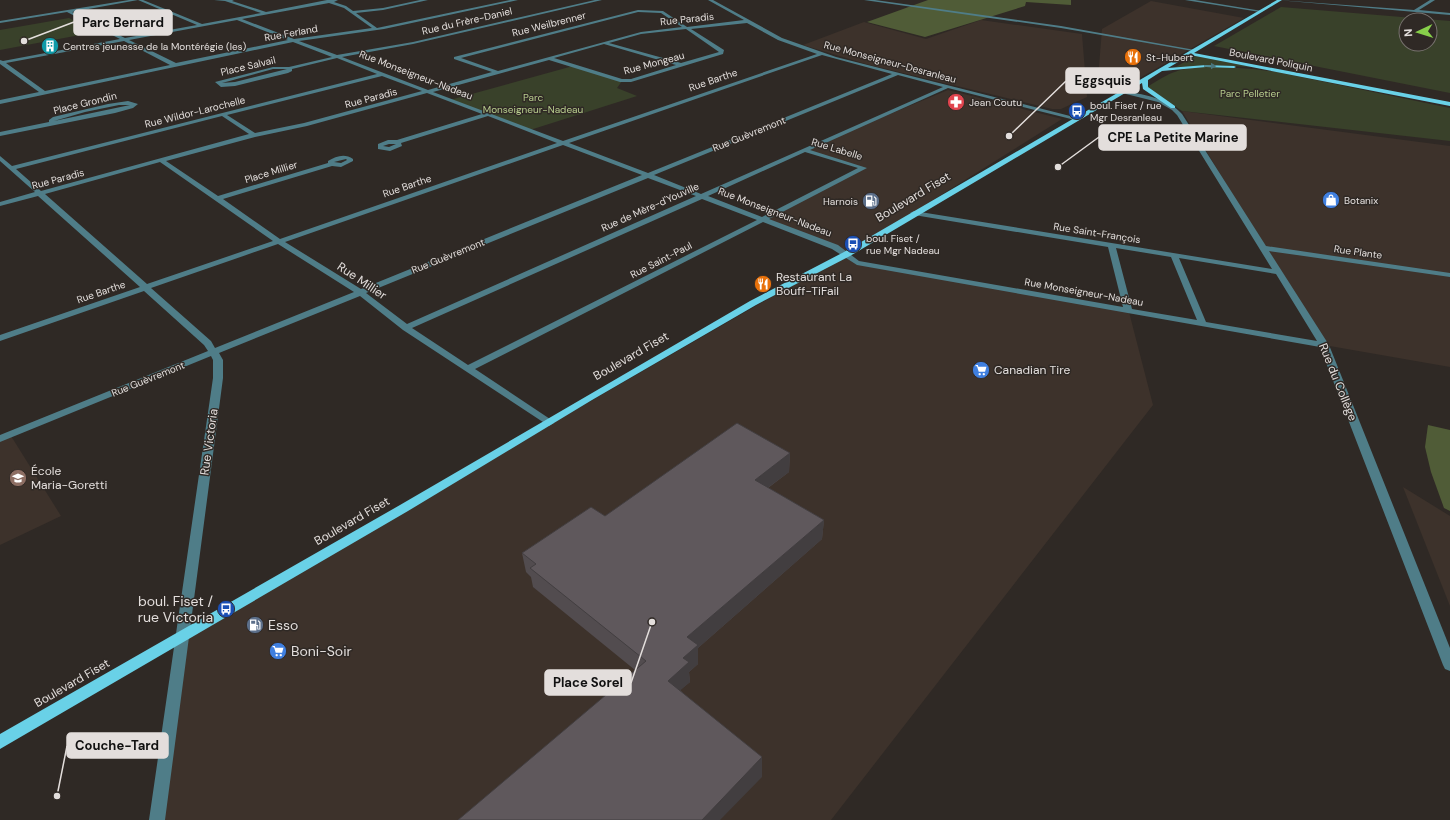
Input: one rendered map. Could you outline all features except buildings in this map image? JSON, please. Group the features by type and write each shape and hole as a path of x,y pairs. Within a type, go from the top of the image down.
{"main road":[{"name":"Boulevard Fiset","path":"0,742 549,423 588,398 746,307 846,254 1075,118 1191,51 1206,44 1279,0"},
{"path":"1206,44 1209,49"},
{"name":"Boulevard Poliquin","path":"1191,51 1450,100"},
{"name":"Boulevard Poliquin","path":"1191,51 1450,104"},
{"path":"1216,53 1245,60"},
{"path":"1157,71 1206,66 1278,70"},
{"path":"1145,78 1144,88 1173,107"}],"street":[{"path":"0,22 136,0"},
{"path":"140,0 201,26"},
{"path":"216,0 229,0 266,13"},
{"path":"1,62 336,0"},
{"path":"352,12 383,9 426,0"},
{"name":"Rue Ferland","path":"0,102 294,40 376,29 516,0"},
{"name":"Rue du Frère-Daniel","path":"338,57 413,43 600,0"},
{"name":"Rue Monseigneur-Desranleau","path":"710,0 780,39 821,54 946,87 1075,118"},
{"name":"Boulevard Poliquin","path":"866,0 1088,31 1191,51"},
{"path":"1187,0 1260,11"},
{"path":"1279,0 1450,14"},
{"path":"1415,11 1433,0"},
{"path":"328,1 342,5 376,29"},
{"path":"68,11 175,65"},
{"name":"Rue Weilbrenner","path":"497,72 456,58 638,12 662,12 686,28"},
{"name":"Rue Monseigneur-Nadeau","path":"238,19 835,247 857,262 1129,312 1324,345"},
{"name":"Rue Paradis","path":"0,204 254,135 305,125 640,33 750,21"},
{"name":"Rue Mongeau","path":"549,58 622,81 631,80 721,53 722,51 686,28"},
{"path":"604,43 681,65"},
{"name":"Rue Barthe","path":"0,338 821,54"},
{"name":"Place Salvail","path":"289,68 290,70 286,72 241,82 221,85 218,82 273,68 289,68 338,57"},
{"path":"1,62 44,93"},
{"name":"Rue Wildor-Larochelle","path":"11,168 383,74"},
{"name":"Rue Guèvremont","path":"0,439 897,74"},
{"name":"Rue de Mère-d'Youville","path":"406,328 700,195 946,87"},
{"path":"1121,92 1158,101 1173,107"},
{"name":"Place Grondin","path":"0,134 52,122 76,120 135,106 135,104 128,102 117,103 55,118 51,121 52,122"},
{"name":"Rue du Collège","path":"1173,107 1324,345 1450,665"},
{"path":"222,114 254,135"},
{"path":"397,142 489,114"},
{"name":"Rue Labelle","path":"804,150 864,168"},
{"path":"0,158 147,287 208,343 215,352"},
{"name":"Rue Millier","path":"161,160 278,241 360,292 406,328 549,423"},
{"name":"Place Millier","path":"217,199 331,164"},
{"name":"Rue Saint-Paul","path":"468,369 864,168"},
{"name":"Rue Saint-François","path":"914,213 1277,272"},
{"path":"1112,245 1129,312"},
{"name":"Rue Plante","path":"1263,248 1450,275"},
{"path":"1174,255 1203,324"},
{"name":"Rue Victoria","path":"157,820 218,374 218,360 215,352"}],"shaded area":[{"path":"1151,1 1244,18 1126,86 1098,79 1102,29"},
{"path":"981,20 1082,34 1087,97 1061,109 1052,109 866,64 803,45 864,22 926,39"},
{"path":"948,90 1062,119 847,254 857,263 1129,312 1153,405 831,820 160,820 181,637 846,254 764,219 863,169 803,150"},
{"path":"1182,111 1450,146 1450,367 1324,345"},
{"name":"École Maria-Goretti","path":"11,436 61,516 0,545 0,440"},
{"path":"1403,487 1450,516 1450,606"}],"green space":[{"path":"928,0 1071,0 1071,5 1026,2 1025,6 925,37 867,22"},
{"path":"1281,7 1398,17 1398,52 1438,52 1438,20 1450,21 1450,93 1214,46"},
{"path":"69,18 96,32 0,50 0,30"},
{"path":"1195,56 1252,67 1209,65 1174,68"},
{"name":"Parc Monseigneur-Nadeau","path":"573,66 622,81 617,88 637,96 530,130 450,100"},
{"name":"Parc Pelletier","path":"1207,66 1277,72 1450,108 1450,141 1182,111 1147,87 1163,77 1176,72 1189,68"},
{"path":"1428,425 1450,430 1450,511 1444,508 1431,472 1425,447"}],"place":[{"name":"Parc Bernard","path":"24,41"},
{"name":"Centres jeunesse de la Montérégie (les)","path":"50,46"},
{"name":"St-Hubert","path":"1133,57"},
{"name":"Jean Coutu","path":"956,102"},
{"name":"boul. Fiset / rue Mgr Desranleau","path":"1077,111"},
{"name":"Eggsquis","path":"1009,136"},
{"name":"CPE La Petite Marine","path":"1058,167"},
{"name":"Botanix","path":"1331,200"},
{"name":"Harnois","path":"871,201"},
{"name":"boul. Fiset / rue Mgr Nadeau","path":"853,244"},
{"name":"Restaurant La Bouff-TiFail","path":"763,284"},
{"name":"Canadian Tire","path":"981,370"},
{"name":"École Maria-Goretti","path":"18,478"},
{"name":"boul. Fiset / rue Victoria","path":"226,609"},
{"name":"Place Sorel","path":"652,622"},
{"name":"Esso","path":"255,625"},
{"name":"Boni-Soir","path":"278,651"},
{"name":"Couche-Tard","path":"57,796"}]}
